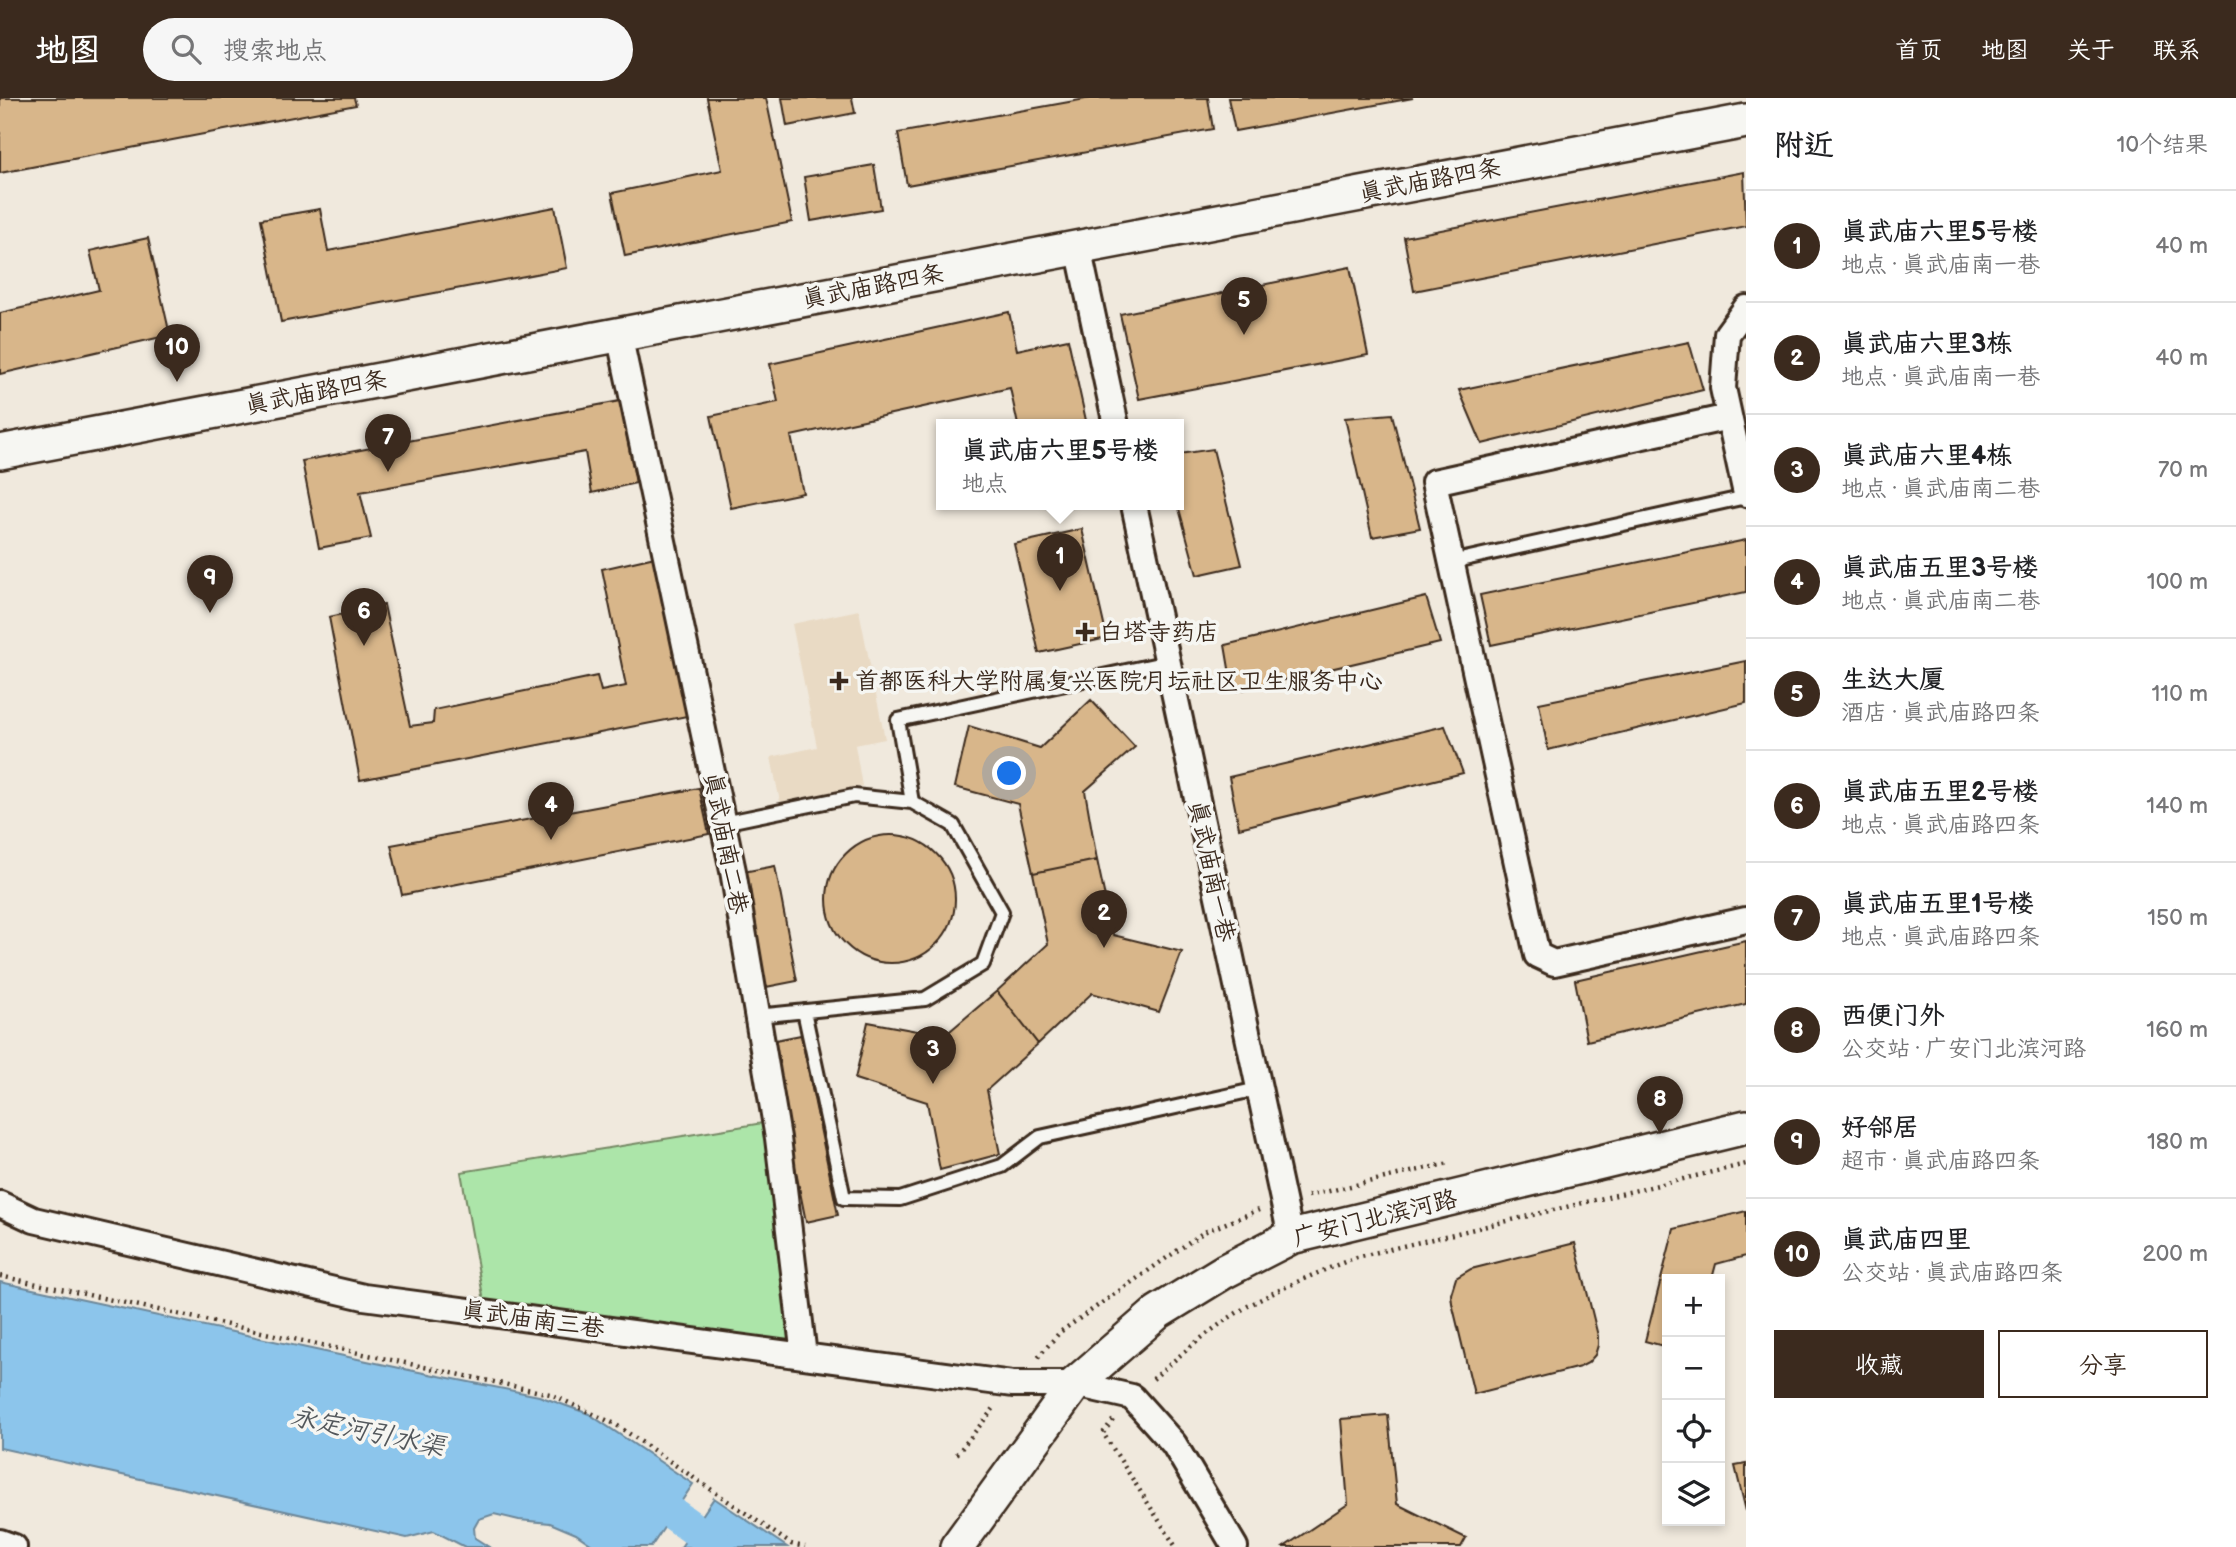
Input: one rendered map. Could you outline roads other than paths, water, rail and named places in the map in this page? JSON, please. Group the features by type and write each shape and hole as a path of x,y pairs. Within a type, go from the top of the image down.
{"street":[{"name":"真武庙路四条","path":"0,452 1078,247 1738,126"},
{"path":"1078,247 1115,419"},
{"path":"1746,308 1727,334 1723,388 1746,496"},
{"name":"真武庙南二巷","path":"619,334 723,823 778,1138 804,1356"},
{"path":"1729,417 1434,482 1537,954 1555,963 1746,920"},
{"name":"真武庙南一巷","path":"1135,510 1290,1237"},
{"name":"广安门北滨河路","path":"957,1547 1075,1384 1158,1312 1225,1271 1290,1237 1746,1127"},
{"name":"真武庙南三巷","path":"0,1204 34,1220 363,1297 1013,1384 1075,1384 1132,1397 1174,1444 1234,1547"},
{"path":"0,1542 13,1547"}],"lane":[{"path":"1451,562 1746,496"},
{"path":"912,802 898,719 1168,662"},
{"path":"723,823 854,796 912,802 953,825 1002,912 983,964 925,999 757,1016"},
{"path":"804,1011 844,1198 900,1199 1002,1166 1040,1137 1258,1089"}],"water":[{"path":"0,1282 539,1396 589,1414 693,1484 651,1547 595,1547 576,1534 550,1523 494,1514 479,1519 474,1528 475,1538 489,1547 465,1547 434,1531 407,1538 0,1448"},
{"path":"714,1498 787,1547 681,1547"}],"waterway":[{"name":"永定河引水渠","path":"636,1487 719,1547"}],"place":[{"name":"生达大厦","path":"1244,335"},
{"name":"真武庙四里","path":"177,382"},
{"name":"真武庙五里1号楼","path":"388,472"},
{"name":"真武庙六里5号楼","path":"1060,591"},
{"name":"好邻居","path":"210,613"},
{"name":"白塔寺药店","path":"1085,632"},
{"name":"真武庙五里2号楼","path":"364,646"},
{"name":"首都医科大学附属复兴医院月坛社区卫生服务中心","path":"839,681"},
{"name":"真武庙五里3号楼","path":"551,840"},
{"name":"真武庙六里3栋","path":"1104,948"},
{"name":"真武庙六里4栋","path":"933,1084"},
{"name":"西便门外","path":"1660,1134"}]}
